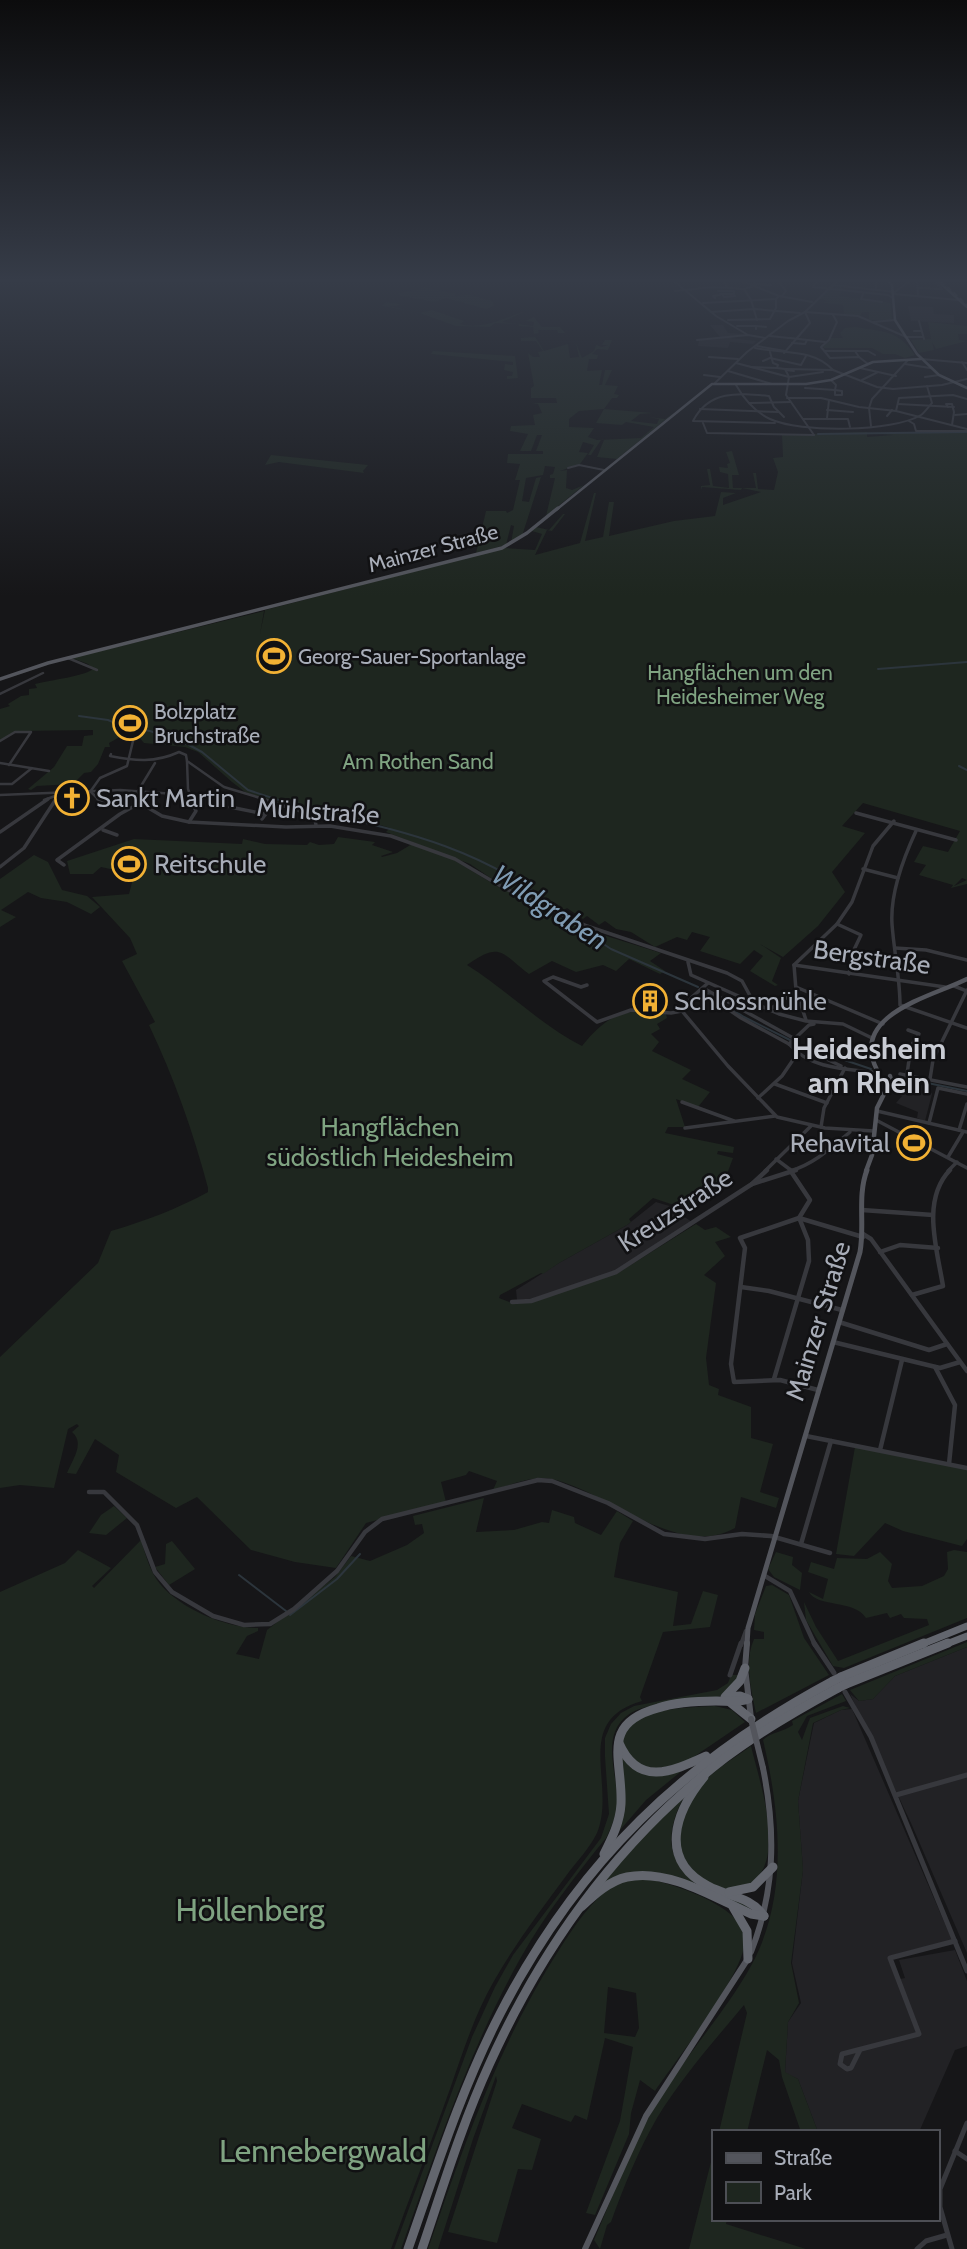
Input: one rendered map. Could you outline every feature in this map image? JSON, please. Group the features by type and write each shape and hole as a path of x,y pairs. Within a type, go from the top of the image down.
{"highway":[{"path":"408,2249 465,2092 502,2011 544,1939 600,1861 651,1807 717,1756 840,1683 967,1626"},
{"path":"840,1683 967,1636"},
{"path":"727,1700 745,1668"},
{"path":"600,1861 620,1816 617,1756 619,1734 626,1722 639,1713 714,1701 748,1699"},
{"path":"727,1700 748,1713"},
{"path":"619,1734 619,1744 625,1757 635,1766 649,1772 673,1770 717,1756"},
{"path":"717,1756 683,1804 677,1819 675,1841 681,1860 705,1885 756,1904 764,1916"},
{"path":"422,2249 489,2065 529,1984 570,1918 634,1838 717,1756"},
{"path":"724,1892 753,1887 768,1875 773,1867"},
{"path":"570,1918 610,1884 635,1876 663,1879 764,1916"},
{"path":"731,1906 747,1931 748,1959"}],"main road":[{"name":"Mainzer Straße","path":"0,679 68,658 497,550 521,538 711,386"},
{"path":"874,1071 872,1038 883,1024 902,1007 967,979"},
{"name":"Mainzer Straße","path":"586,2249 646,2116 748,1959 764,1916 773,1867 772,1816 764,1768 748,1713 745,1668 748,1628 863,1236 862,1183 872,1157 877,1111 891,1080 890,1076"}],"street":[{"path":"737,386 757,411 777,423"},
{"path":"703,423 707,433 814,435 787,398 788,386"},
{"path":"805,388 835,390 836,386"},
{"path":"784,417 771,403 769,396 717,394 693,417 694,423 871,426 909,421 929,407 932,397 927,386 875,386"},
{"path":"871,426 869,408 883,386"},
{"path":"887,416 894,411 899,398 954,396 967,399"},
{"path":"787,398 829,400 894,411 967,430"},
{"path":"827,418 829,400"},
{"path":"749,403 790,402"},
{"path":"898,404 929,407 947,407 946,404 952,404 955,415 952,425"},
{"path":"700,409 741,414 757,411 778,412"},
{"path":"827,411 853,412"},
{"path":"827,411 835,415 835,418"},
{"path":"716,419 722,412"},
{"path":"955,415 967,414"},
{"path":"803,419 848,419 850,427"},
{"path":"909,421 914,424 916,431 967,430"},
{"path":"728,433 732,424"},
{"path":"752,433 755,424"},
{"path":"776,434 781,428"},
{"path":"568,468 579,465 604,470"},
{"path":"68,658 97,670"},
{"path":"0,694 43,673"},
{"path":"90,792 102,776 122,770 130,762 133,741 126,725"},
{"path":"0,741 15,732 30,732 27,742 9,765"},
{"path":"111,754 110,756 130,762 155,763 179,752 186,755 187,778 196,810 189,821"},
{"path":"187,761 224,787 315,816 316,825"},
{"path":"138,791 155,763"},
{"path":"0,764 49,771"},
{"path":"0,784 12,784 32,768"},
{"path":"0,832 14,824 37,803 69,791"},
{"path":"0,795 69,791 175,794"},
{"path":"138,791 141,803"},
{"path":"90,792 100,802 127,808"},
{"path":"64,865 57,860 102,830 127,808 141,803 152,793"},
{"path":"0,867 24,849 58,795"},
{"path":"230,807 264,816 275,802"},
{"name":"Mühlstraße","path":"141,803 148,805 159,815 189,821 279,827 316,825 381,833 406,841 455,859 503,888 587,926 688,962 696,961 741,980 754,1003"},
{"path":"856,813 894,821 916,831 956,840"},
{"path":"806,1021 796,988 794,965 820,943 852,902 873,846 894,821"},
{"path":"102,830 117,835"},
{"path":"916,831 898,878 892,923 902,1007 967,1028"},
{"path":"863,869 898,878"},
{"path":"836,924 861,935 852,954 849,974"},
{"path":"895,948 926,950 967,960"},
{"path":"688,962 688,972 769,1010 806,1021 847,1025 872,1038"},
{"name":"Bergstraße","path":"794,965 945,988"},
{"path":"587,985 581,987 553,976 544,981 597,1022 631,1010 682,1011 775,1116"},
{"path":"682,1011 708,983"},
{"path":"930,1079 933,1060 967,990 954,986"},
{"path":"769,1010 796,988"},
{"path":"796,988 883,1024"},
{"path":"702,989 795,1039"},
{"path":"702,989 741,1018 780,1037 797,1054 831,1065 874,1071"},
{"path":"789,1044 809,1025 823,1023"},
{"path":"907,1075 911,1046 919,1034 908,1030"},
{"path":"789,1044 843,1067"},
{"path":"758,1098 775,1084 797,1054"},
{"path":"821,1126 827,1103 843,1067"},
{"path":"900,1074 967,1087"},
{"path":"775,1084 827,1103"},
{"path":"929,1123 938,1088 967,1094"},
{"path":"682,1102 736,1121"},
{"path":"948,1157 963,1131 967,1104"},
{"path":"877,1111 963,1131"},
{"path":"685,1128 775,1116 811,1126 850,1132 873,1131"},
{"path":"876,1120 967,1168"},
{"path":"752,1184 811,1126"},
{"name":"Kreuzstraße","path":"512,1302 531,1300 617,1272 752,1184 793,1172 826,1153 850,1132"},
{"path":"776,1159 793,1172 811,1201 799,1218"},
{"path":"911,1296 943,1286 933,1215 936,1187 943,1175 957,1162"},
{"path":"861,1210 933,1215"},
{"path":"774,1379 807,1272 809,1251 805,1227 799,1218"},
{"path":"818,1390 774,1379 734,1382 730,1374 745,1248 740,1238 799,1218 863,1236 880,1252 967,1371"},
{"path":"880,1252 900,1245 938,1248"},
{"path":"741,1287 842,1310"},
{"path":"839,1321 929,1350 947,1344"},
{"path":"832,1342 935,1367 960,1362"},
{"path":"880,1450 902,1360"},
{"path":"935,1367 955,1405 949,1464"},
{"path":"803,1436 967,1468"},
{"path":"801,1544 831,1441"},
{"path":"89,1492 104,1492 132,1518 140,1529 153,1569 164,1585 179,1598 240,1625 257,1626 278,1620 333,1576 366,1528 382,1519 538,1480 552,1481 608,1503 664,1534 705,1539 741,1534 774,1536 830,1553"},
{"path":"762,1575 784,1585 794,1594 808,1631 871,1737 967,1971"},
{"path":"730,1675 748,1628"},
{"path":"896,1796 967,1775"},
{"path":"860,2050 919,2034 890,1958 955,1941"},
{"path":"952,2249 940,2207 939,2190 967,2123"},
{"path":"955,2151 967,2159"},
{"path":"917,2249 926,2241 947,2235"}],"shaded area":[{"path":"915,1084 927,1086 932,1094 925,1121 917,1118 918,1112 896,1103 902,1096 895,1094 898,1090 911,1094"},
{"path":"656,1202 683,1210 680,1214 692,1222 614,1272 531,1299 517,1300 516,1290 627,1225"},
{"path":"967,1647 967,1953 911,1823 850,1694 859,1701 873,1699 895,1676"},
{"path":"852,1709 952,1940 889,1956 896,1980 905,1978 899,1960 955,1950 967,1981 967,2046 955,2050 920,2130 817,2130 798,2079 785,2073 788,2022 801,2003 792,1963 803,1870 798,1801 814,1723 841,1710"}],"green space":[{"path":"618,386 614,394 619,395 612,398 604,409 653,413 640,414 631,421 657,424 659,419 648,417 665,419 675,412 617,459 597,457 604,440 601,440 591,455 588,455 594,445 583,442 579,452 588,453 580,464 560,471 567,470 566,488 572,490 584,485 546,516 555,478 550,478 550,475 555,467 545,466 543,475 526,478 522,501 529,502 536,478 541,477 522,536 511,543 514,526 511,525 506,545 476,553 486,511 507,513 513,510 520,480 515,480 520,464 507,463 508,454 543,454 543,451 536,451 542,435 537,435 531,451 520,451 528,434 510,431 511,426 535,425 533,415 542,413 538,404 532,403 557,403 556,398 531,398 531,388","holes":["604,409 596,423 622,425 626,422 654,427 641,438 597,440 588,437 594,428 569,427 569,419 579,411"]},
{"name":"Hangflächen um den Heidesheimer Weg","path":"867,432 867,437 893,435 869,433 967,432 967,880 967,884 951,888 953,885 919,875 926,865 914,862 923,846 948,852 960,831 863,803 842,826 865,833 832,872 845,892 818,926 783,957 760,944 781,958 772,981 778,985 775,986 750,971 763,956 754,950 740,964 700,951 710,937 692,932 687,940 677,937 655,947 631,932 616,929 605,921 599,925 587,916 583,919 567,908 563,911 501,885 470,864 386,832 390,828 370,822 314,814 245,792 198,752 185,747 144,743 133,730 126,730 127,733 109,743 110,747 105,747 98,764 91,772 84,773 73,784 37,786 31,790 28,789 54,767 67,746 82,746 84,736 93,735 93,730 19,731 0,740 0,709 10,706 8,704 21,696 29,695 29,689 37,688 35,684 75,676 93,669 88,664 72,658 264,611 260,634 265,610 505,548 535,550 542,534 532,531 536,527 549,530 563,514 552,531 547,530 535,555 580,543 594,493 585,541 603,537 609,502 614,502 609,536 674,521 715,516 721,492 736,493 723,498 723,505 761,492 742,488 756,488 753,473 756,473 758,489 774,490 778,472 773,458 783,457 782,435"},
{"path":"732,451 739,475 732,475 733,488 742,488 741,490 702,487 701,490 701,486 710,485 707,469 710,469 713,486 729,488 728,474 720,472 719,467 728,468 727,464 730,463 726,452"},
{"path":"271,455 368,465 364,473 279,462 265,465"},
{"name":"Hangflächen südöstlich Heidesheim","path":"338,837 375,842 372,845 393,852 382,857 397,853 412,844 449,857 500,888 535,903 537,906 532,909 540,907 584,929 661,953 650,961 665,971 660,974 629,959 616,971 603,965 576,972 552,961 529,974 506,956 494,952 487,953 467,965 553,1029 582,1046 599,1027 618,1016 639,1011 666,1014 667,1018 657,1024 660,1029 651,1034 659,1042 652,1051 691,1070 682,1079 710,1092 698,1107 676,1099 685,1127 668,1127 665,1133 734,1147 733,1153 718,1151 717,1154 733,1158 727,1174 722,1174 717,1182 686,1209 653,1198 629,1219 631,1222 627,1225 543,1274 500,1295 499,1298 512,1303 531,1302 618,1273 696,1224 705,1230 716,1227 731,1237 715,1242 725,1256 704,1275 716,1283 706,1358 709,1385 719,1389 718,1395 751,1407 751,1438 773,1444 760,1492 779,1498 776,1508 741,1497 735,1528 713,1536 690,1536 667,1530 596,1496 552,1479 530,1479 493,1490 497,1481 469,1471 466,1475 441,1482 446,1502 366,1523 336,1568 295,1562 251,1550 197,1497 176,1508 116,1472 119,1455 95,1439 76,1474 67,1473 78,1446 76,1436 72,1432 79,1426 77,1424 68,1429 54,1488 20,1485 0,1488 0,1357 98,1263 111,1231 161,1214 208,1192 182,1105 149,1025 155,1022 122,961 137,954 130,938 92,897 129,894 134,875 138,875 101,867 93,874 70,874 67,861 134,839 242,844 243,839 265,844 307,845 310,842 319,845 334,844"},
{"path":"34,855 48,862 62,890 87,896 100,907 91,914 67,902 41,898 28,892 1,910 16,917 0,927 0,879"},
{"path":"855,1447 967,1469 967,1539 962,1546 903,1531 885,1523 854,1556 836,1554"},
{"name":"Höllenberg","path":"484,1498 476,1532 514,1530 542,1522 549,1523 552,1510 574,1517 575,1523 601,1535 617,1511 633,1521 620,1543 614,1577 678,1592 673,1626 691,1624 703,1591 718,1595 710,1627 663,1632 640,1697 642,1701 621,1710 608,1723 600,1756 602,1814 597,1833 519,1940 487,1994 469,2034 391,2249 0,2249 0,1592 65,1563 78,1550 111,1568 92,1586 94,1588 141,1540 149,1564 160,1584 169,1593 192,1609 218,1621 258,1628 258,1631 247,1636 236,1654 259,1659 267,1630 335,1577 351,1556 370,1561 407,1545 424,1533 422,1524 415,1525 413,1516"},
{"path":"114,1506 127,1518 106,1535 89,1533 101,1515"},
{"path":"172,1541 195,1569 169,1585 155,1567 165,1564 166,1544"},
{"path":"776,1552 793,1557 792,1565 802,1573 800,1590 774,1577 768,1569"},
{"path":"880,1552 892,1564 888,1581 892,1588 922,1586 944,1576 948,1569 947,1552 967,1552 967,1618 844,1668 833,1666 806,1620 804,1602 838,1661 929,1625 927,1619 904,1618 901,1614 890,1618 887,1613 866,1618 853,1608 814,1597 809,1592 823,1599 828,1579 808,1572 811,1562 834,1569 837,1558 867,1559"},
{"path":"772,1585 789,1595 804,1638 829,1675 756,1713 749,1676 749,1657 754,1639 764,1639 764,1632 754,1630 755,1614 766,1586"},
{"path":"967,1642 967,1647 895,1676 873,1699 859,1701 850,1690"},
{"path":"731,1675 739,1675 731,1688 719,1697 641,1708 619,1724 612,1746 617,1807 610,1830 539,1927 520,1959 485,2029 454,2101 401,2249 394,2249 472,2037 495,1987 513,1955 601,1838 609,1814 605,1738 611,1724 621,1713 634,1706 717,1690 728,1683"},
{"path":"842,1694 846,1701 807,1716 798,1732 802,1740 810,1718 843,1706 850,1708 813,1723 798,1801 803,1870 791,1963 799,2003 788,2022 785,2072 798,2079 817,2130 800,2130 779,2060 767,2050 747,2130 719,2130 747,2013 744,2005 688,2074 657,2118 632,2169 611,2222 607,2225 600,2249 594,2240 649,2116 742,1982 764,1938 772,1910 778,1853 774,1796 763,1740 793,1725 792,1721"},
{"path":"715,1706 732,1710 745,1722 680,1764 648,1770 627,1756 623,1734 627,1725 636,1719 663,1711"},
{"path":"751,1746 766,1807 768,1854 764,1867 752,1882 736,1888 718,1887 700,1878 686,1863 679,1843 682,1818 702,1783"},
{"path":"621,1755 628,1764 644,1774 660,1774 689,1765 646,1800 614,1837 618,1829"},
{"path":"685,1796 672,1832 671,1841 676,1860 696,1877 754,1907 753,1912 641,1873 598,1889 640,1840"},
{"path":"636,1879 654,1880 687,1890 720,1906 733,1917 742,1928 745,1940 734,1973 708,2016 655,2091 640,2080 631,2113 629,2134 595,2215 586,2213 620,2121 633,2047 605,2038 587,2120 575,2115 571,2122 522,2104 512,2128 541,2139 532,2170 518,2169 497,2243 448,2232 497,2081 496,2076 438,2249 428,2249 480,2107 527,2004 564,1942 591,1905 609,1889","holes":["608,1987 636,1993 639,2028 635,2037 604,2033"]},
{"path":"712,2158 712,2221 727,2221 726,2224 806,2249 689,2249"}],"waterway":[{"path":"818,434 967,432"},
{"path":"878,669 967,662"},
{"path":"79,716 108,720 122,726"},
{"path":"130,728 150,731 186,744"},
{"path":"189,745 202,752 248,790 315,812"},
{"path":"959,766 967,770"},
{"name":"Wildgraben","path":"319,813 382,827 445,846 505,873 558,911"},
{"name":"Wildgraben","path":"564,918 611,949 698,987"},
{"name":"Wildgraben","path":"707,993 744,1017 790,1040"},
{"name":"Wildgraben","path":"806,1047 871,1069"},
{"name":"Wildgraben","path":"898,1077 967,1091"},
{"path":"290,1615 337,1579 360,1554"},
{"path":"239,1575 286,1611"}],"place":[{"name":"Georg-Sauer-Sportanlage","path":"274,656"},
{"name":"Bolzplatz Bruchstraße","path":"130,723"},
{"name":"Sankt Martin","path":"72,798"},
{"name":"Reitschule","path":"129,864"},
{"name":"Schlossmühle","path":"650,1001"},
{"name":"Rehavital","path":"914,1143"}],"district":[{"name":"Heidesheim am Rhein","path":"869,1065"}],"park label":[{"name":"Am Rothen Sand","path":"418,761"},
{"name":"Lennebergwald","path":"323,2150"}]}
